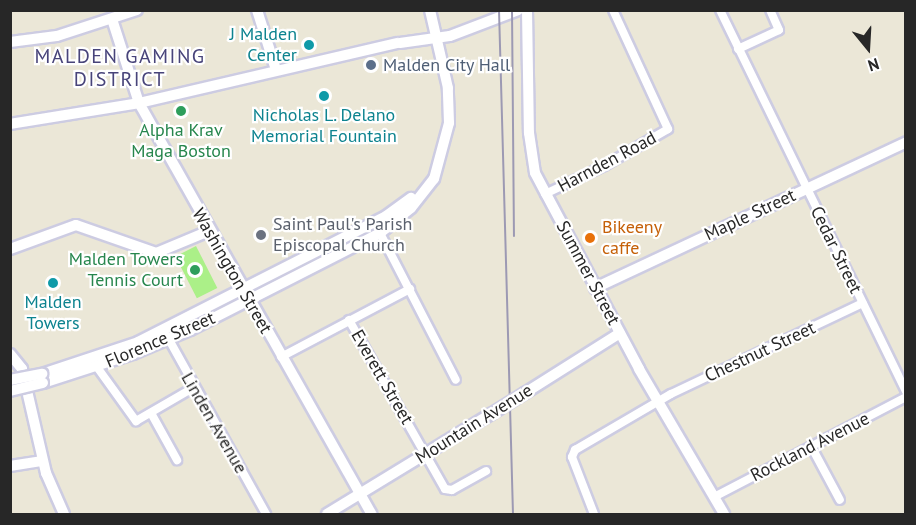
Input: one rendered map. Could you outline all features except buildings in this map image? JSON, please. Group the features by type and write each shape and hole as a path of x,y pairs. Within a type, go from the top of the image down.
{"street":[{"path":"10,42 46,39 137,10"},
{"path":"256,10 276,70"},
{"name":"Florence Street","path":"10,380 42,379 97,367 248,300 380,233 428,188 439,162 450,110 430,10"},
{"path":"10,124 140,103 398,43 436,39 518,10"},
{"name":"Summer Street","path":"526,10 531,153 545,194 658,401 724,514"},
{"name":"Harnden Road","path":"545,194 604,166 668,129 613,10"},
{"name":"Cedar Street","path":"720,10 906,392"},
{"path":"738,49 779,30 770,10"},
{"name":"Washington Street","path":"112,19 140,103 242,290 372,514"},
{"name":"Maple Street","path":"595,288 906,142"},
{"name":"Florence Street","path":"10,391 167,334 242,290 402,207 439,162"},
{"path":"10,249 73,225 159,253 209,231"},
{"path":"380,233 456,380"},
{"path":"346,236 353,248"},
{"path":"281,357 410,289"},
{"name":"Chestnut Street","path":"594,514 573,452 658,401 863,303"},
{"name":"Everett Street","path":"349,320 448,490 486,471"},
{"name":"Mountain Avenue","path":"327,514 620,333"},
{"name":"Linden Avenue","path":"167,334 193,388 266,514"},
{"path":"10,354 23,374 43,461 64,514"},
{"path":"97,367 135,420 193,388"},
{"name":"Rockland Avenue","path":"714,497 906,397"},
{"path":"151,412 177,460"},
{"path":"811,446 840,500"},
{"path":"10,466 43,461"}],"green space":[{"name":"Malden Towers Tennis Court","path":"196,246 217,288 197,298 176,256"}],"railway":[{"path":"499,10 513,514"},
{"path":"512,10 514,236"}],"place":[{"name":"J Malden Center","path":"309,45"},
{"name":"Malden City Hall","path":"371,65"},
{"name":"Nicholas L. Delano Memorial Fountain","path":"324,96"},
{"name":"Alpha Krav Maga Boston","path":"181,111"},
{"name":"Saint Paul's Parish Episcopal Church","path":"261,235"},
{"name":"Bikeeny caffe","path":"590,238"},
{"name":"Malden Towers Tennis Court","path":"195,270"},
{"name":"Malden Towers","path":"53,283"}],"district":[{"name":"MALDEN GAMING DISTRICT","path":"120,68"}]}
